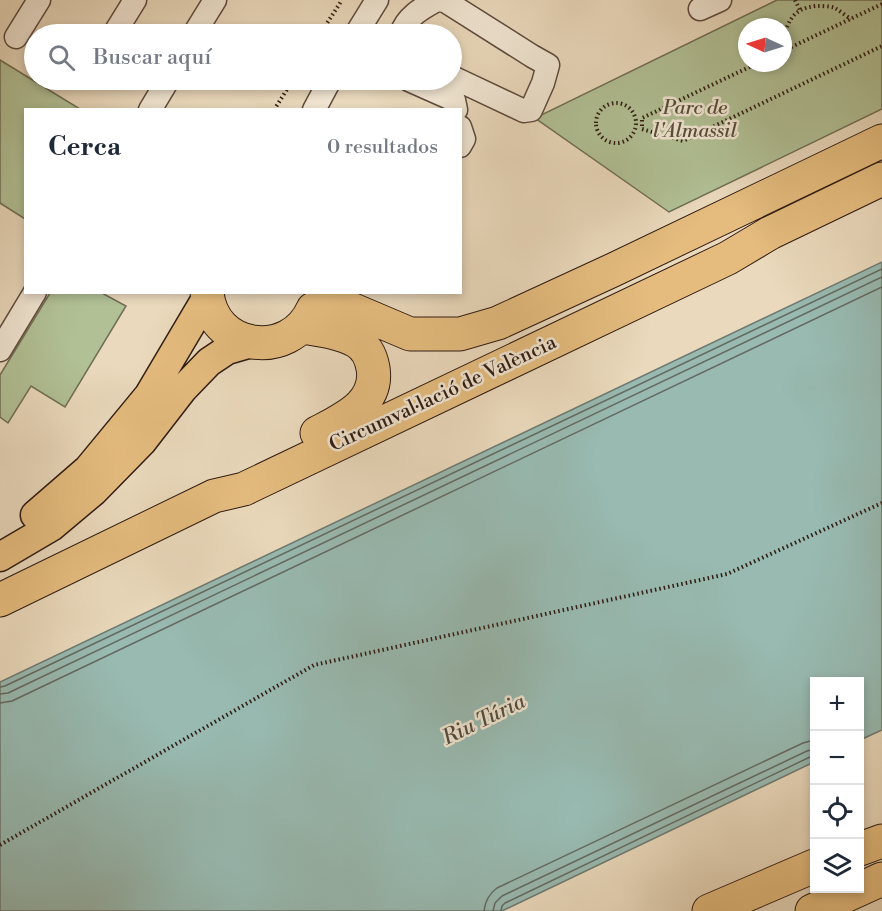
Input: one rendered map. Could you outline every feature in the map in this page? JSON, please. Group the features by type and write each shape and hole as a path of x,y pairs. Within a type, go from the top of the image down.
{"highway":[{"name":"Circumval·lació de València","path":"328,294 337,303 410,334 460,334 508,319 882,141"},
{"name":"Circumval·lació de València","path":"0,600 214,496 244,489 728,258 770,233 882,179"},
{"path":"207,295 211,311 222,327 236,338 251,343 265,344 280,341 302,327 311,315 317,294"},
{"path":"214,496 238,473 347,418 366,401 373,386 374,372 371,355 358,342 333,332 302,327"},
{"path":"864,848 882,841"},
{"path":"709,911 810,868"},
{"path":"812,911 882,879"}],"main road":[{"path":"0,542 42,510 88,469 149,395 207,295"},
{"path":"0,557 51,527 94,491 142,442 183,389 209,362 227,350 251,343"}],"street":[{"path":"24,24 39,0"},
{"path":"120,24 135,0"},
{"path":"200,24 215,0"},
{"path":"362,24 377,0"},
{"path":"407,24 417,11 437,0 445,0 548,65 531,110 524,111 462,82"},
{"path":"16,37 24,24"},
{"path":"151,108 162,90"},
{"path":"315,108 325,90"},
{"path":"432,90 454,100 456,108"},
{"path":"0,350 34,294"}],"path":[{"path":"326,24 342,0"},
{"path":"795,0 800,10"},
{"path":"792,47 882,4"},
{"path":"791,18 804,8 819,6 833,7 851,19"},
{"path":"739,72 642,118 639,123 635,130 632,136 620,143 606,141 600,136 595,123 596,117 604,106 616,102 628,106 636,117 639,123 642,129 683,141 882,46"},
{"path":"275,108 286,90"},
{"path":"0,845 314,665 727,574 882,503"}],"green space":[{"name":"Parc de l'Almassil","path":"777,0 882,0 882,109 669,212 535,118 738,19 738,72 792,72 792,18 740,18"},
{"path":"0,60 24,75 24,90 49,90 78,108 24,108 24,218 0,203"},
{"path":"49,294 104,294 126,306 65,407 31,386 8,423 0,417 0,375"}],"water":[{"name":"Riu Túria","path":"882,262 882,730 864,738 864,677 810,677 810,764 502,911 0,911 0,682"}]}
